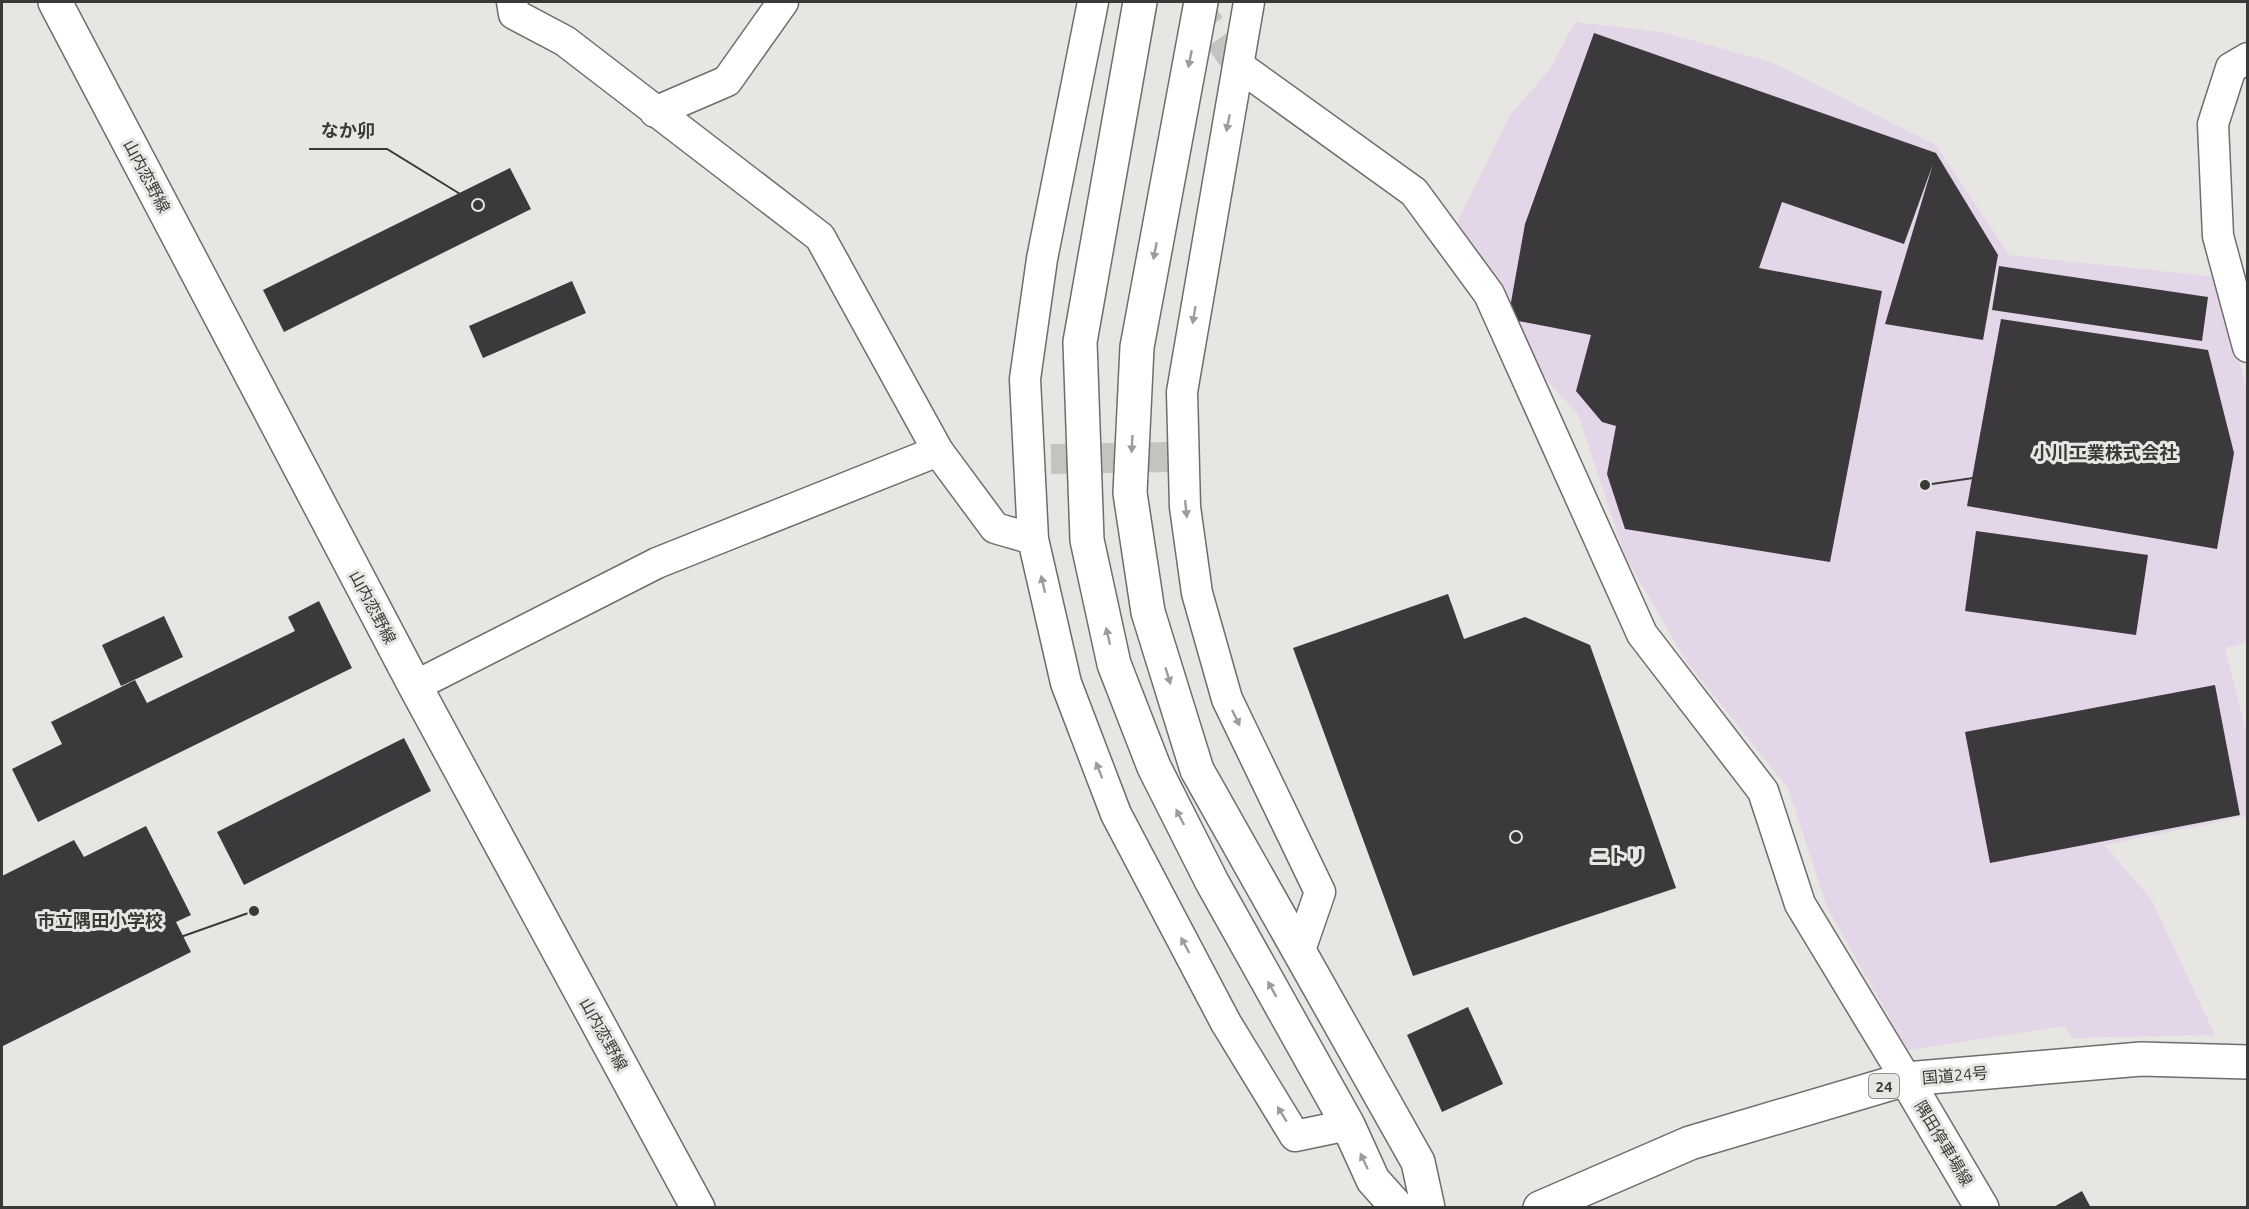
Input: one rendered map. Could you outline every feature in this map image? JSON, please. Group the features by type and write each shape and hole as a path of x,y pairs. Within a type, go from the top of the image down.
{"main road":[{"name":"山内恋野線","path":"55,2 415,686 698,1208"},
{"path":"1140,2 1080,342 1087,540 1114,664 1154,767 1212,882 1348,1125 1373,1180 1398,1208"},
{"path":"1201,2 1137,347 1130,493 1149,612 1197,770 1418,1162 1428,1208"},
{"name":"国道24号","path":"1540,1208 1690,1143 1906,1079 2140,1059 2247,1062"},
{"name":"隅田停車場線","path":"1906,1079 1982,1208"}],"street":[{"path":"512,2 514,14 565,41 820,237 938,451 995,528 1033,539"},
{"path":"655,112 727,81 783,2"},
{"path":"1093,2 1033,310 1025,379 1040,459 1033,539 1066,683 1116,814 1226,1023 1295,1136 1348,1125"},
{"path":"1249,2 1182,392 1177,457 1197,593 1227,699 1320,892 1299,953"},
{"path":"2247,58 2231,68 2213,124 2218,236 2247,347"},
{"path":"1239,66 1414,192 1489,294 1642,634 1762,791 1800,904 1906,1079"},
{"path":"415,686 657,563 938,451"}],"shaded area":[{"path":"1575,22 1662,32 1773,63 1936,145 2009,255 2217,277 2247,391 2247,642 2225,648 2247,734 2247,816 2104,845 2151,899 2215,1035 2073,1038 2065,1026 1908,1050 1827,907 1788,788 1686,661 1625,556 1578,414 1504,334 1476,276 1457,223 1510,115 1550,69"}],"building":[{"path":"1594,33 1936,153 1998,255 1983,340 1885,324 1933,164 1904,244 1782,202 1759,268 1882,291 1830,562 1625,529 1607,474 1616,426 1602,422 1576,391 1591,335 1508,319 1525,224"},
{"path":"510,168 531,209 284,332 263,290"},
{"path":"1999,266 2208,297 2202,341 1992,310"},
{"path":"572,281 586,313 483,358 469,326"},
{"path":"2001,319 2208,350 2234,453 2217,549 1967,506"},
{"path":"1976,531 2148,555 2136,635 1965,611"},
{"path":"1448,594 1464,639 1525,617 1590,645 1676,888 1413,976 1293,648"},
{"path":"319,601 352,668 38,822 12,769 62,744 51,722 135,680 147,703 295,631 288,617"},
{"path":"164,616 183,657 121,686 102,645"},
{"path":"2215,685 2240,815 1990,863 1965,732"},
{"path":"404,738 431,791 244,885 217,832"},
{"path":"146,826 191,915 176,922 191,952 3,1046 2,876 74,840 84,857"},
{"path":"1468,1007 1503,1084 1442,1112 1407,1035"},
{"path":"2082,1191 2091,1208 2052,1208"}],"tunnel":[{"path":"1193,2 1239,66"},
{"path":"1051,459 1171,457"}],"place":[{"name":"なか卯","path":"478,205"},
{"name":"小川工業株式会社","path":"1925,485"},
{"name":"ニトリ","path":"1516,837"},
{"name":"市立隅田小学校","path":"254,911"}]}
